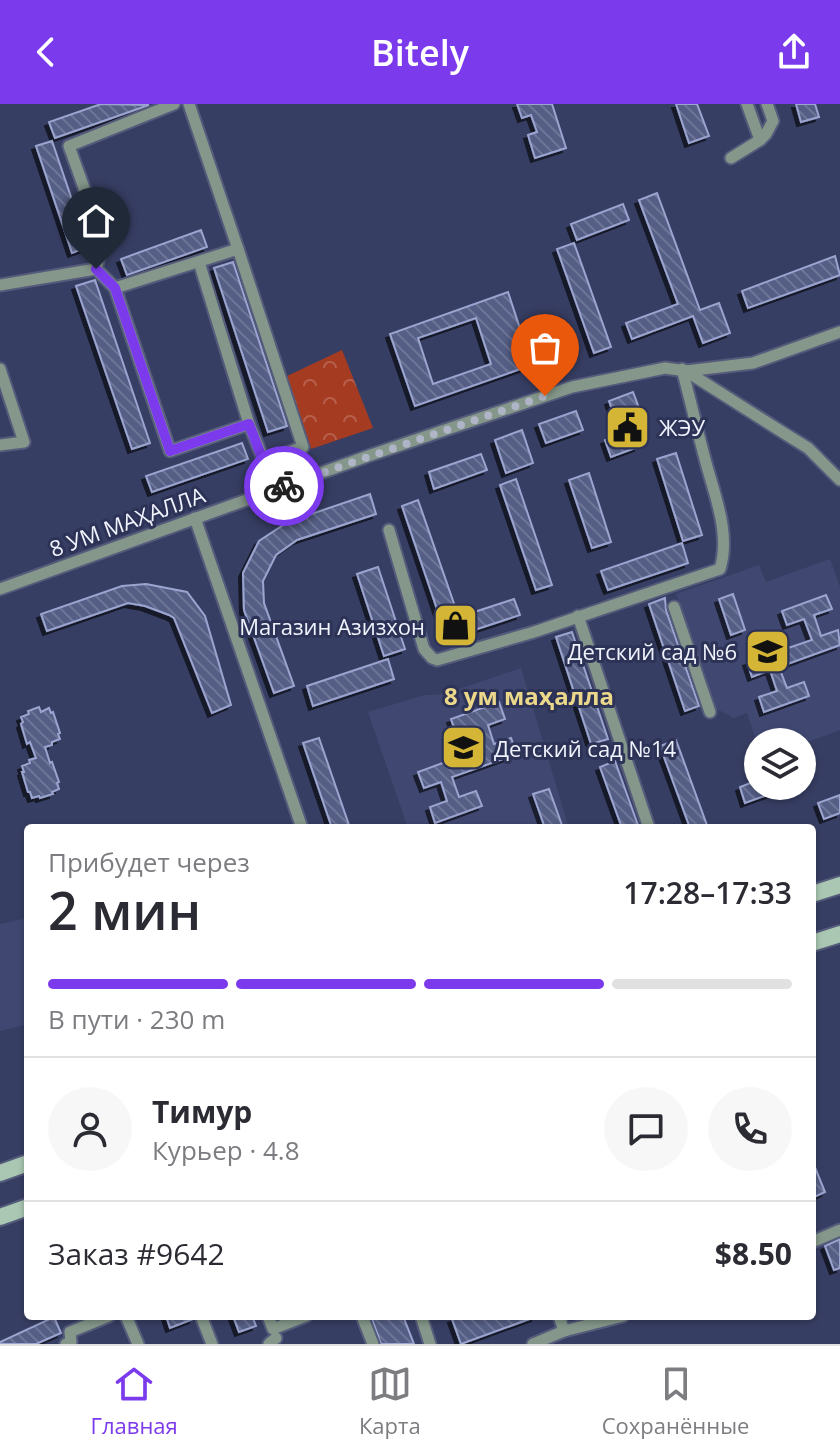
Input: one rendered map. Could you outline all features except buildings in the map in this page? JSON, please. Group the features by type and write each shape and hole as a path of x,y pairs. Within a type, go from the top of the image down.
{"street":[{"path":"96,269 103,241 69,146 174,104"},
{"path":"189,104 303,447 264,461"},
{"path":"747,104 760,140"},
{"path":"731,158 766,134 773,121 767,104"},
{"path":"115,288 238,249"},
{"path":"199,262 249,424 274,489"},
{"path":"0,285 96,269"},
{"path":"96,269 115,288 170,451 249,424"},
{"name":"8 УМ МАҲАЛЛА","path":"0,589 274,489 572,387 665,368 684,370 753,363 840,332"},
{"path":"0,369 24,442 0,445"},
{"path":"684,370 808,448 839,479"},
{"path":"389,530 424,649 437,660 534,632 720,569 724,541 720,515 684,370"},
{"path":"195,518 301,824"},
{"path":"674,607 710,712"},
{"path":"578,616 648,824"},
{"path":"816,893 840,885"},
{"path":"816,942 840,934"},
{"path":"0,1173 24,1164"},
{"path":"0,1217 24,1208"},
{"path":"816,1240 840,1230"},
{"path":"66,1344 71,1342 70,1332 99,1320"},
{"path":"128,1320 138,1344"},
{"path":"203,1320 212,1344"},
{"path":"270,1320 273,1329 296,1320"},
{"path":"364,1320 373,1344"},
{"path":"422,1320 430,1344"},
{"path":"560,1320 564,1331"},
{"path":"533,1344 564,1331 607,1320"}],"shaded area":[{"name":"Детский сад №6","path":"830,559 840,587 840,730 816,739 816,728 752,728 747,713 734,718 715,708 676,594 759,565 766,582"},
{"name":"Детский сад №14","path":"521,668 568,824 407,824 368,712 425,695 445,694"},
{"path":"24,919 24,1025 0,1031 0,924"}],"green space":[{"path":"342,350 373,428 311,449 285,377"}],"way so far":[{"path":"284,486 545,396"}],"place":[{"name":"ЖЭУ","path":"628,427"},
{"name":"Магазин Азизхон","path":"456,626"},
{"name":"Детский сад №6","path":"768,651"},
{"name":"Детский сад №14","path":"463,748"}],"district":[{"name":"8 ум маҳалла","path":"529,695"}],"route":[{"path":"96,269 115,288 170,451 249,424 274,489 284,486"}]}
